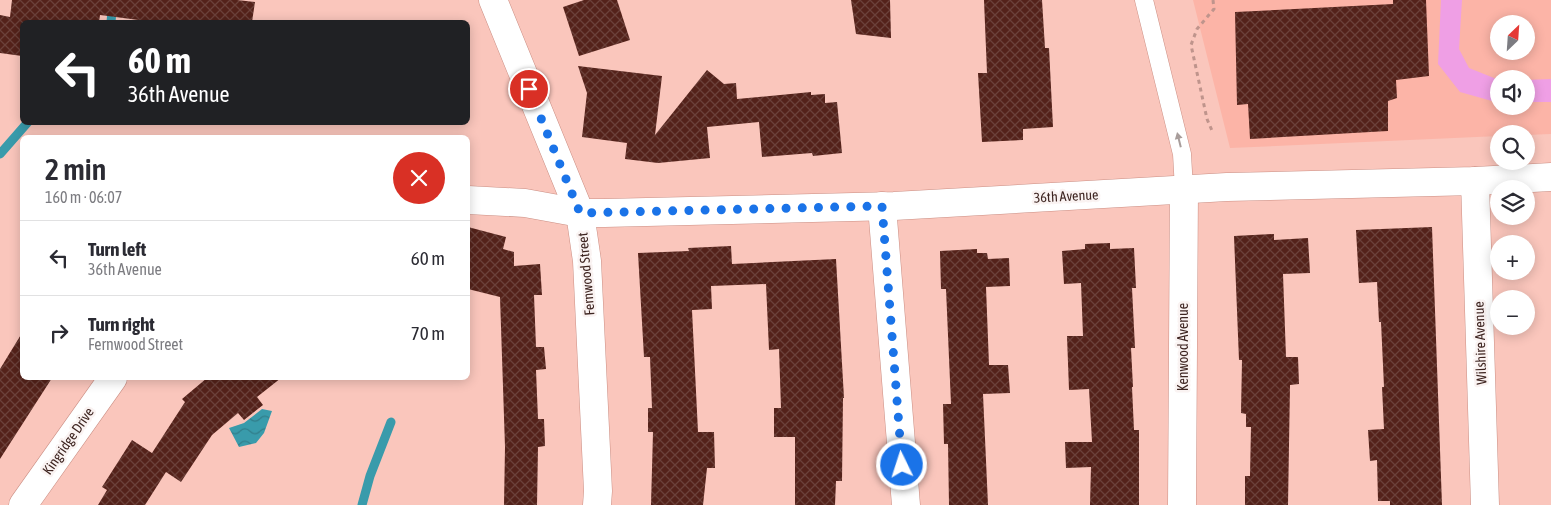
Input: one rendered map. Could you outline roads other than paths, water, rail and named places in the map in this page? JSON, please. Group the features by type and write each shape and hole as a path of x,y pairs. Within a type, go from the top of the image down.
{"street":[{"name":"Fernwood Street","path":"493,0 580,213 587,260 598,491 597,505"},
{"name":"36th Avenue","path":"580,213 882,206 1184,189 1475,181 1551,177"},
{"name":"Wilshire Avenue","path":"1475,181 1484,505"},
{"name":"Kenwood Avenue","path":"1182,505 1184,189"},
{"path":"470,200 526,203 580,213"},
{"path":"882,206 906,505"},
{"name":"Kingridge Drive","path":"23,505 112,380"}],"lane":[{"path":"1144,0 1182,154 1184,189"}],"water":[{"path":"262,409 272,411 264,433 256,443 239,447 229,428 244,423"}],"waterway":[{"path":"111,20 113,0"},
{"path":"0,154 25,125"},
{"path":"362,505 370,476 391,422"}]}
